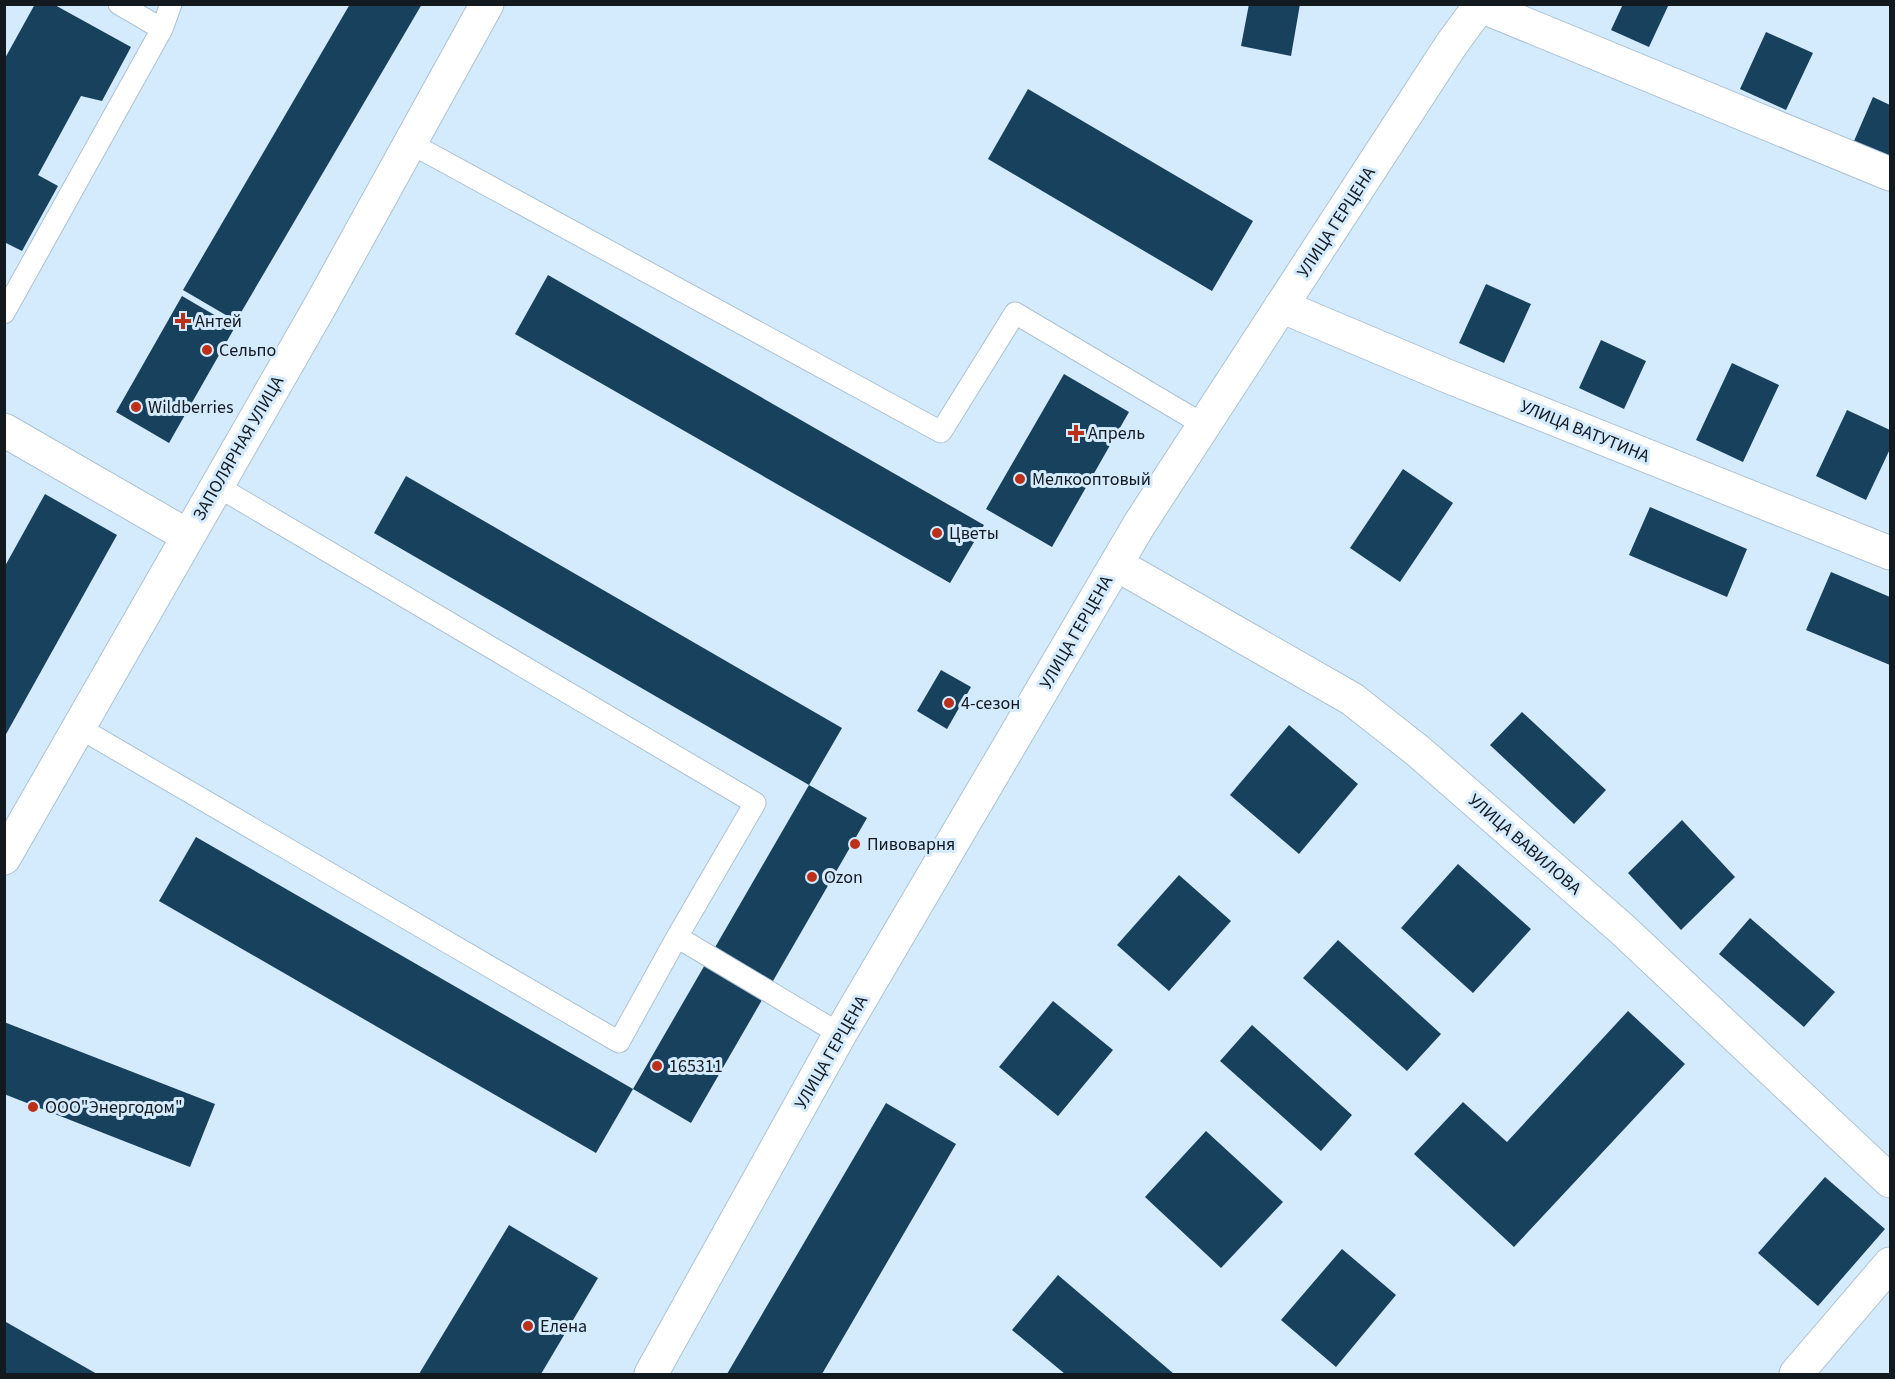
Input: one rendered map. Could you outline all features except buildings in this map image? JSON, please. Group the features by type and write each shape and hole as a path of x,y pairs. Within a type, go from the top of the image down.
{"street":[{"name":"ЗАПОЛЯРНАЯ УЛИЦА","path":"4,858 324,298 487,4"},
{"path":"1481,5 1890,174"},
{"name":"УЛИЦА ГЕРЦЕНА","path":"651,1374 840,1034 1139,525 1451,45 1481,5"},
{"name":"УЛИЦА ВАТУТИНА","path":"1281,306 1458,380 1890,553"},
{"path":"4,430 188,536"},
{"name":"УЛИЦА ВАВИЛОВА","path":"1116,564 1352,699 1418,751 1622,929 1890,1181"},
{"path":"1796,1374 1890,1264"}],"lane":[{"path":"119,4 162,29"},
{"path":"4,313 162,29 171,4"},
{"path":"410,143 941,432 1015,313 1204,425"},
{"path":"78,727 619,1042 755,803 217,486"},
{"path":"677,937 840,1034"}],"place":[{"name":"Антей","path":"183,321"},
{"name":"Сельпо","path":"207,350"},
{"name":"Wildberries","path":"136,407"},
{"name":"Апрель","path":"1076,433"},
{"name":"Мелкооптовый","path":"1020,479"},
{"name":"Цветы","path":"937,533"},
{"name":"4-сезон","path":"949,703"},
{"name":"Пивоварня","path":"855,844"},
{"name":"Ozon","path":"812,877"},
{"name":"165311","path":"657,1066"},
{"name":"ООО\"Энергодом\"","path":"33,1107"},
{"name":"Елена","path":"528,1326"}]}
